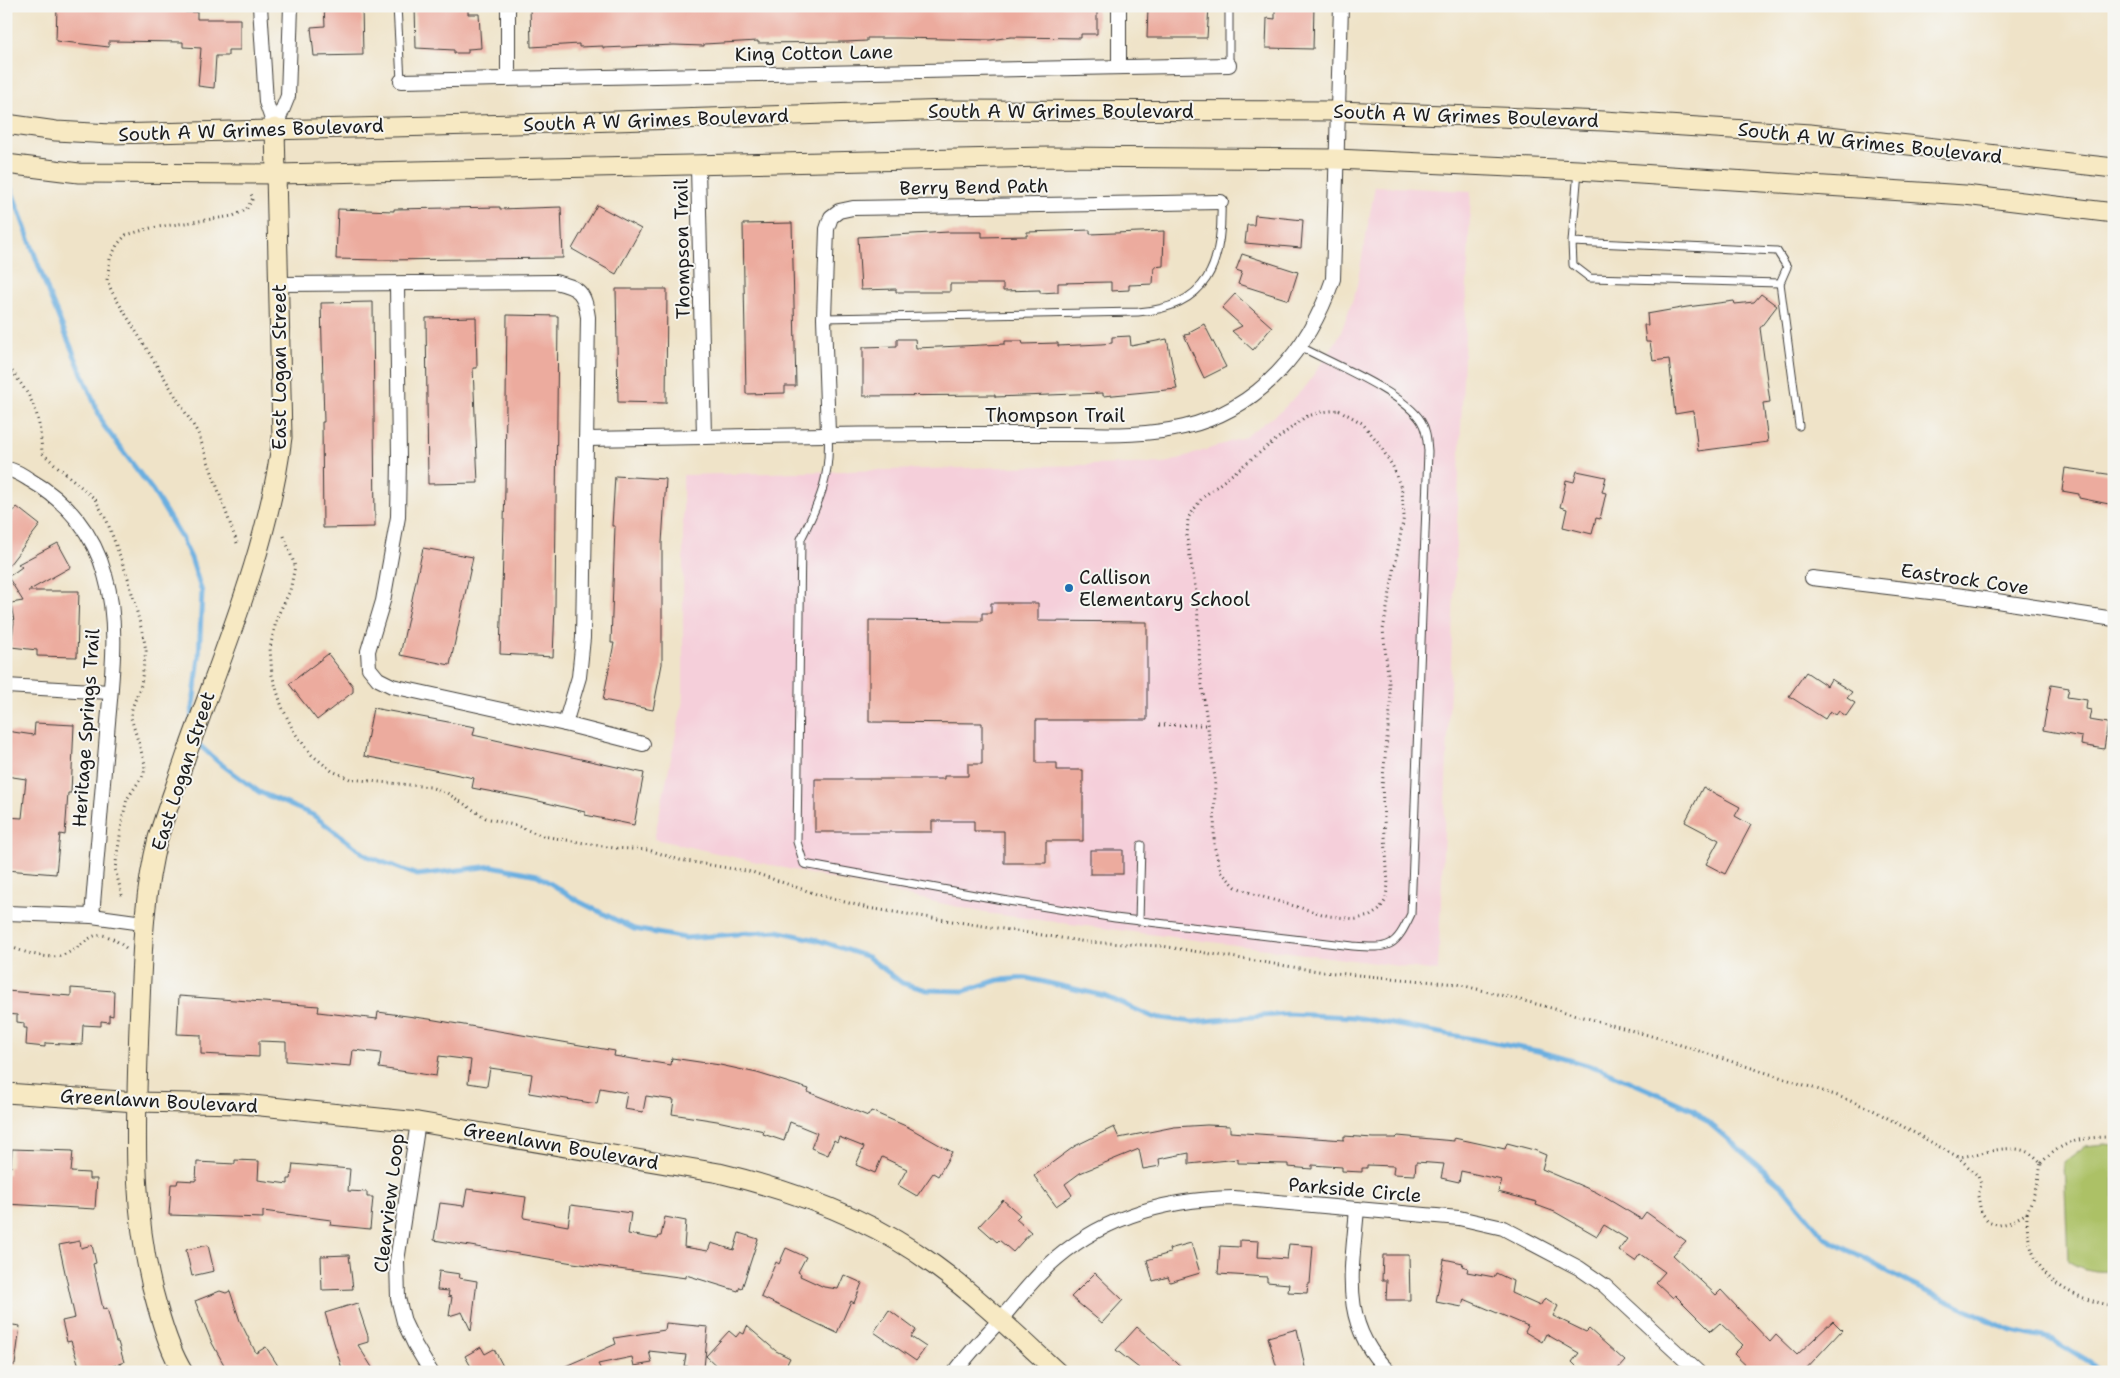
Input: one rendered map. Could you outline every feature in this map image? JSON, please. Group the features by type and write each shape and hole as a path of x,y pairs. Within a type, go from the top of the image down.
{"main road":[{"name":"South A W Grimes Boulevard","path":"6,124 56,131 111,134 275,128 554,123 951,110 1338,112 1604,121 1810,134 2114,168"},
{"name":"East Logan Street","path":"183,1372 161,1320 148,1274 140,1227 136,1180 136,1102 143,923 158,838 253,566 277,476 282,437 275,128"},
{"name":"South A W Grimes Boulevard","path":"6,164 79,173 277,174 1049,157 1336,159 1578,170 1965,194 2114,213"},
{"name":"Greenlawn Boulevard","path":"6,1093 136,1102 242,1104 418,1122 719,1173 803,1197 885,1234 932,1263 967,1290 1057,1372"}],"street":[{"path":"260,6 266,102 275,128"},
{"path":"275,128 288,96 291,6"},
{"path":"508,6 508,78"},
{"path":"1119,65 1120,6"},
{"name":"Thompson Trail","path":"698,166 704,438 828,434 1132,435 1178,428 1209,418 1255,394 1275,378 1301,347 1324,305 1333,279 1341,6"},
{"name":"King Cotton Lane","path":"401,81 1119,65 1229,65"},
{"name":"Berry Bend Path","path":"824,318 827,229 831,217 839,211 863,208 1221,202"},
{"path":"278,284 555,282 574,287 585,297 588,317 583,638 578,677 565,724"},
{"path":"397,284 398,517 383,600 368,651 369,668 378,678 392,686 565,724 643,744"},
{"path":"824,318 828,434"},
{"path":"586,439 704,438"},
{"name":"Heritage Springs Trail","path":"6,469 13,470 43,487 74,513 91,542 106,576 112,623 110,692 92,916"},
{"name":"Eastrock Cove","path":"1812,578 1964,596 2114,619"},
{"path":"6,686 110,692"},
{"path":"6,913 92,916 143,923"},
{"name":"Clearview Loop","path":"418,1122 397,1261 398,1298 408,1330 431,1372"},
{"name":"Parkside Circle","path":"1000,1320 1028,1286 1072,1246 1112,1223 1141,1211 1171,1203 1202,1199 1234,1198 1459,1218 1503,1228 1579,1268 1605,1286 1698,1372"},
{"path":"1357,1209 1350,1295 1355,1319 1365,1341 1378,1361 1389,1372"},
{"path":"955,1372 973,1347 1000,1320"}],"lane":[{"path":"397,6 401,81"},
{"path":"1229,6 1229,65"},
{"path":"1578,170 1572,242 1573,265 1590,278 1780,283"},
{"path":"824,318 1138,312 1170,307 1196,290 1207,278 1220,247 1222,232 1221,202"},
{"path":"1572,242 1777,250 1787,267 1780,283 1799,426"},
{"path":"828,434 830,460 820,501 801,539 797,842 804,864 1008,901 1139,921 1369,947 1385,946 1397,940 1411,914 1428,451 1426,436 1422,422 1399,400 1301,347"},
{"path":"1139,921 1141,845"}],"path":[{"path":"237,543 198,433 112,292 107,280 110,259 126,235 151,228 234,216 246,210 253,198 250,192"},
{"path":"1339,410 1362,423 1378,442 1393,467 1402,492 1404,516 1383,630 1391,701 1382,786 1388,885 1385,900 1379,910 1370,916 1356,919 1329,916 1256,895 1226,879 1218,866 1214,845 1215,778 1207,724 1200,672 1197,597 1186,539 1188,518 1202,498 1305,417 1321,412 1339,410"},
{"path":"1159,726 1207,724"},
{"path":"6,945 47,956 62,956 90,936 102,935 115,939 127,948"},
{"path":"2038,1183 2041,1162 2056,1148 2090,1137 2114,1137"},
{"path":"1958,1158 1978,1156 1997,1149 2016,1148 2026,1150 2036,1156 2041,1162"},
{"path":"2027,1213 2026,1232 2030,1251 2057,1285 2069,1294 2114,1306"}],"shaded area":[{"name":"Callison Elementary School","path":"1375,186 1471,191 1438,971 985,913 654,839 683,701 683,475 1167,463 1244,437 1280,412 1307,385 1340,335 1356,290"}],"green space":[{"path":"2114,1145 2114,1271 2085,1269 2068,1261 2064,1162 2085,1146"}],"building":[{"path":"57,6 130,8 130,6 185,6 185,12 197,12 197,19 240,19 240,50 228,50 228,56 216,56 214,88 198,86 201,48 183,47 183,42 109,41 109,47 56,41"},
{"path":"324,6 362,6 363,55 314,56 311,27 325,26"},
{"path":"415,6 468,6 468,14 479,14 481,48 468,49 468,53 454,53 454,50 416,48"},
{"path":"530,6 1097,6 1097,34 1081,34 1081,38 1011,37 990,40 867,38 867,41 758,43 758,41 704,44 704,46 674,45 603,48 603,46 579,47 579,44 531,47"},
{"path":"1148,6 1209,6 1207,38 1147,38"},
{"path":"1275,6 1314,6 1313,49 1266,48 1267,18 1275,19"},
{"path":"597,205 641,229 616,274 572,249"},
{"path":"500,207 500,209 561,207 563,258 336,259 338,209 394,211 394,209"},
{"path":"1255,215 1303,220 1301,248 1245,243 1247,225 1254,225"},
{"path":"792,223 796,386 785,386 785,393 746,394 743,224"},
{"path":"1090,230 1090,234 1164,231 1163,266 1154,267 1153,284 1129,285 1129,290 1111,291 1111,282 1058,283 1058,292 1040,293 1040,290 1003,291 1003,284 950,284 950,292 896,292 896,289 861,290 858,237 949,232 982,232 982,237 1027,236 1027,232"},
{"path":"1242,254 1298,272 1289,300 1238,284 1242,272 1236,270"},
{"path":"616,289 667,289 666,403 618,402"},
{"path":"1235,294 1272,327 1253,350 1232,331 1242,326 1222,308"},
{"path":"1761,294 1777,306 1760,328 1770,402 1763,403 1768,442 1698,451 1693,411 1675,414 1669,359 1653,361 1650,342 1646,342 1644,325 1648,325 1647,314 1734,301 1735,304 1754,302"},
{"path":"373,302 375,527 323,528 322,422 324,422 321,303"},
{"path":"507,315 558,316 553,657 500,654 505,489"},
{"path":"476,317 477,368 473,368 478,483 428,484 426,318"},
{"path":"1204,324 1226,367 1204,378 1184,335 1190,334 1189,332"},
{"path":"1130,336 1131,346 1167,339 1177,389 1103,396 1103,393 995,397 995,395 863,396 863,347 897,346 897,339 915,339 916,348 1005,344 1005,341 1022,341 1023,344 1058,343 1058,346 1101,344 1112,343 1112,337"},
{"path":"2065,468 2114,475 2114,505 2079,498 2079,494 2062,491"},
{"path":"1577,471 1606,477 1602,492 1606,493 1600,519 1596,518 1592,534 1563,527 1567,509 1560,507 1566,480 1574,482"},
{"path":"615,476 666,479 662,543 662,664 653,710 603,700 614,643 611,643 615,526 612,526"},
{"path":"17,507 40,525 6,569 6,521"},
{"path":"58,543 71,567 28,591 79,591 77,657 37,656 37,650 11,647 14,622 11,603 23,601 8,577 22,567 18,564"},
{"path":"423,548 473,557 450,665 400,655"},
{"path":"991,603 1038,603 1038,621 1147,622 1147,720 1036,720 1036,763 1057,763 1057,770 1083,770 1083,841 1046,841 1046,863 1004,863 1004,831 974,831 974,821 932,821 932,832 815,832 815,779 944,779 944,776 968,776 968,764 982,764 982,723 869,722 869,620 982,621 982,613 991,613"},
{"path":"328,654 353,686 353,692 317,720 289,684"},
{"path":"1806,672 1827,686 1831,679 1852,692 1847,698 1855,703 1846,716 1839,711 1836,715 1830,711 1825,719 1789,696"},
{"path":"2051,685 2069,688 2067,697 2087,700 2086,709 2091,710 2089,720 2108,723 2104,749 2081,745 2082,737 2043,730"},
{"path":"373,708 475,727 473,735 644,773 634,825 585,815 585,812 530,799 472,788 474,778 364,756"},
{"path":"35,723 74,725 71,793 68,793 65,835 60,834 56,874 6,870 6,817 22,818 26,779 6,776 6,731 34,735"},
{"path":"1703,787 1740,807 1735,816 1751,825 1725,874 1706,864 1719,840 1685,822"},
{"path":"1090,850 1123,850 1123,874 1090,874"},
{"path":"71,988 114,991 113,1016 109,1015 109,1022 101,1021 101,1026 83,1025 82,1045 45,1043 45,1047 26,1045 27,1028 24,1028 24,1023 17,1022 17,1015 6,1014 6,991 71,996"},
{"path":"179,996 319,1006 318,1012 377,1019 378,1012 615,1051 614,1056 671,1065 672,1058 720,1065 757,1073 809,1089 808,1092 868,1116 871,1111 908,1127 952,1152 938,1176 933,1173 917,1196 898,1185 907,1169 882,1157 875,1173 856,1165 864,1147 839,1137 837,1142 834,1140 828,1155 811,1148 817,1133 790,1122 784,1141 763,1134 764,1131 672,1114 674,1100 646,1096 643,1112 624,1109 627,1093 600,1088 597,1104 529,1093 532,1074 490,1068 487,1086 468,1083 471,1060 439,1056 436,1076 379,1068 381,1053 353,1050 351,1066 286,1061 286,1042 259,1041 259,1057 201,1054 201,1035 177,1034"},
{"path":"1230,1126 1230,1132 1344,1140 1344,1136 1396,1138 1398,1136 1454,1141 1454,1138 1505,1149 1507,1143 1534,1150 1546,1155 1542,1169 1596,1192 1641,1219 1646,1212 1686,1241 1673,1255 1716,1295 1721,1290 1770,1342 1776,1335 1797,1355 1833,1321 1842,1330 1803,1372 1753,1372 1734,1354 1743,1345 1720,1323 1711,1331 1675,1295 1673,1298 1656,1282 1665,1272 1640,1254 1635,1261 1619,1250 1627,1239 1604,1225 1597,1236 1555,1212 1536,1205 1537,1202 1498,1192 1502,1180 1461,1171 1459,1182 1441,1178 1444,1164 1416,1162 1415,1175 1393,1174 1394,1166 1367,1165 1367,1168 1362,1168 1362,1172 1342,1171 1342,1167 1312,1165 1312,1169 1288,1167 1288,1164 1238,1163 1238,1159 1189,1164 1189,1153 1159,1159 1160,1166 1143,1169 1139,1149 1080,1173 1065,1184 1072,1195 1056,1206 1034,1176 1075,1146 1114,1127 1119,1138 1174,1127"},
{"path":"12,1149 73,1151 71,1172 89,1173 89,1179 97,1179 95,1209 6,1204 6,1174 9,1174 9,1167 11,1167"},
{"path":"235,1160 259,1161 258,1180 288,1184 288,1179 291,1179 293,1164 350,1169 348,1191 367,1192 367,1197 373,1197 370,1229 330,1225 331,1220 263,1211 263,1218 169,1215 171,1184 177,1184 178,1180 196,1181 197,1162 235,1164"},
{"path":"467,1189 526,1197 524,1218 568,1226 571,1205 631,1213 628,1234 658,1239 661,1236 665,1217 686,1221 684,1247 708,1251 711,1243 734,1250 739,1233 758,1239 742,1288 740,1287 738,1291 686,1275 686,1278 573,1263 434,1240 440,1203 464,1206"},
{"path":"1003,1200 1020,1215 1016,1219 1031,1232 1013,1252 999,1240 997,1242 979,1226"},
{"path":"1240,1240 1259,1241 1258,1257 1287,1259 1289,1244 1313,1246 1310,1284 1308,1284 1307,1293 1288,1292 1289,1284 1267,1282 1267,1277 1218,1274 1220,1246 1240,1247"},
{"path":"80,1241 81,1248 92,1245 96,1263 93,1264 103,1309 107,1308 116,1342 118,1342 124,1362 97,1372 81,1372 71,1341 67,1342 62,1321 75,1318 59,1245"},
{"path":"1191,1243 1200,1273 1170,1282 1168,1277 1153,1281 1147,1260 1170,1253 1169,1249"},
{"path":"208,1245 214,1271 192,1276 186,1250"},
{"path":"786,1248 806,1257 798,1272 801,1274 800,1276 824,1287 838,1289 844,1275 862,1283 854,1303 851,1301 837,1333 761,1297 776,1262 779,1264"},
{"path":"349,1255 353,1289 322,1290 321,1256"},
{"path":"1383,1255 1409,1255 1410,1300 1386,1300 1387,1280 1382,1280"},
{"path":"1444,1259 1463,1263 1462,1266 1468,1268 1467,1272 1494,1277 1496,1273 1513,1281 1511,1293 1540,1306 1545,1298 1558,1306 1553,1316 1586,1332 1589,1329 1625,1361 1615,1372 1582,1372 1572,1362 1579,1353 1546,1334 1542,1342 1525,1332 1528,1326 1464,1299 1462,1307 1436,1302"},
{"path":"439,1271 460,1274 459,1278 477,1281 471,1331 462,1312 449,1316 452,1297 448,1296 449,1291 437,1290"},
{"path":"1095,1273 1123,1300 1102,1323 1071,1297"},
{"path":"220,1291 226,1293 230,1291 240,1321 256,1353 266,1347 282,1372 228,1372 212,1343 195,1301"},
{"path":"357,1303 368,1336 368,1342 358,1345 375,1372 343,1372 325,1313"},
{"path":"889,1310 916,1330 911,1337 926,1347 916,1361 874,1332"},
{"path":"666,1323 708,1327 704,1368 684,1366 686,1355 649,1351 652,1363 634,1366 632,1357 598,1364 602,1372 552,1372 616,1344 614,1338 665,1330"},
{"path":"6,1324 20,1326 15,1365 6,1365"},
{"path":"747,1326 776,1351 790,1358 783,1372 723,1372 706,1356 729,1331 736,1337 740,1332 744,1334"},
{"path":"1137,1327 1187,1372 1144,1372 1116,1350"},
{"path":"1297,1329 1306,1372 1278,1372 1268,1337"},
{"path":"481,1347 485,1354 494,1349 506,1372 474,1372 465,1356"}],"waterway":[{"path":"6,175 50,297 104,426 153,491 180,535 191,558 202,592 199,657 191,721"},
{"path":"196,742 217,761 259,792 313,815 367,856 417,875 492,866 537,875 580,902 634,929 685,938 777,931 817,940 868,957 902,983 927,990 964,991 998,980 1027,978 1105,996 1153,1017 1192,1022 1287,1014 1354,1017 1538,1051 1601,1069 1694,1110 1782,1186 1824,1237 1909,1283 2009,1330 2055,1341 2090,1362 2099,1372"}],"place":[{"name":"Callison Elementary School","path":"1069,588"}]}
